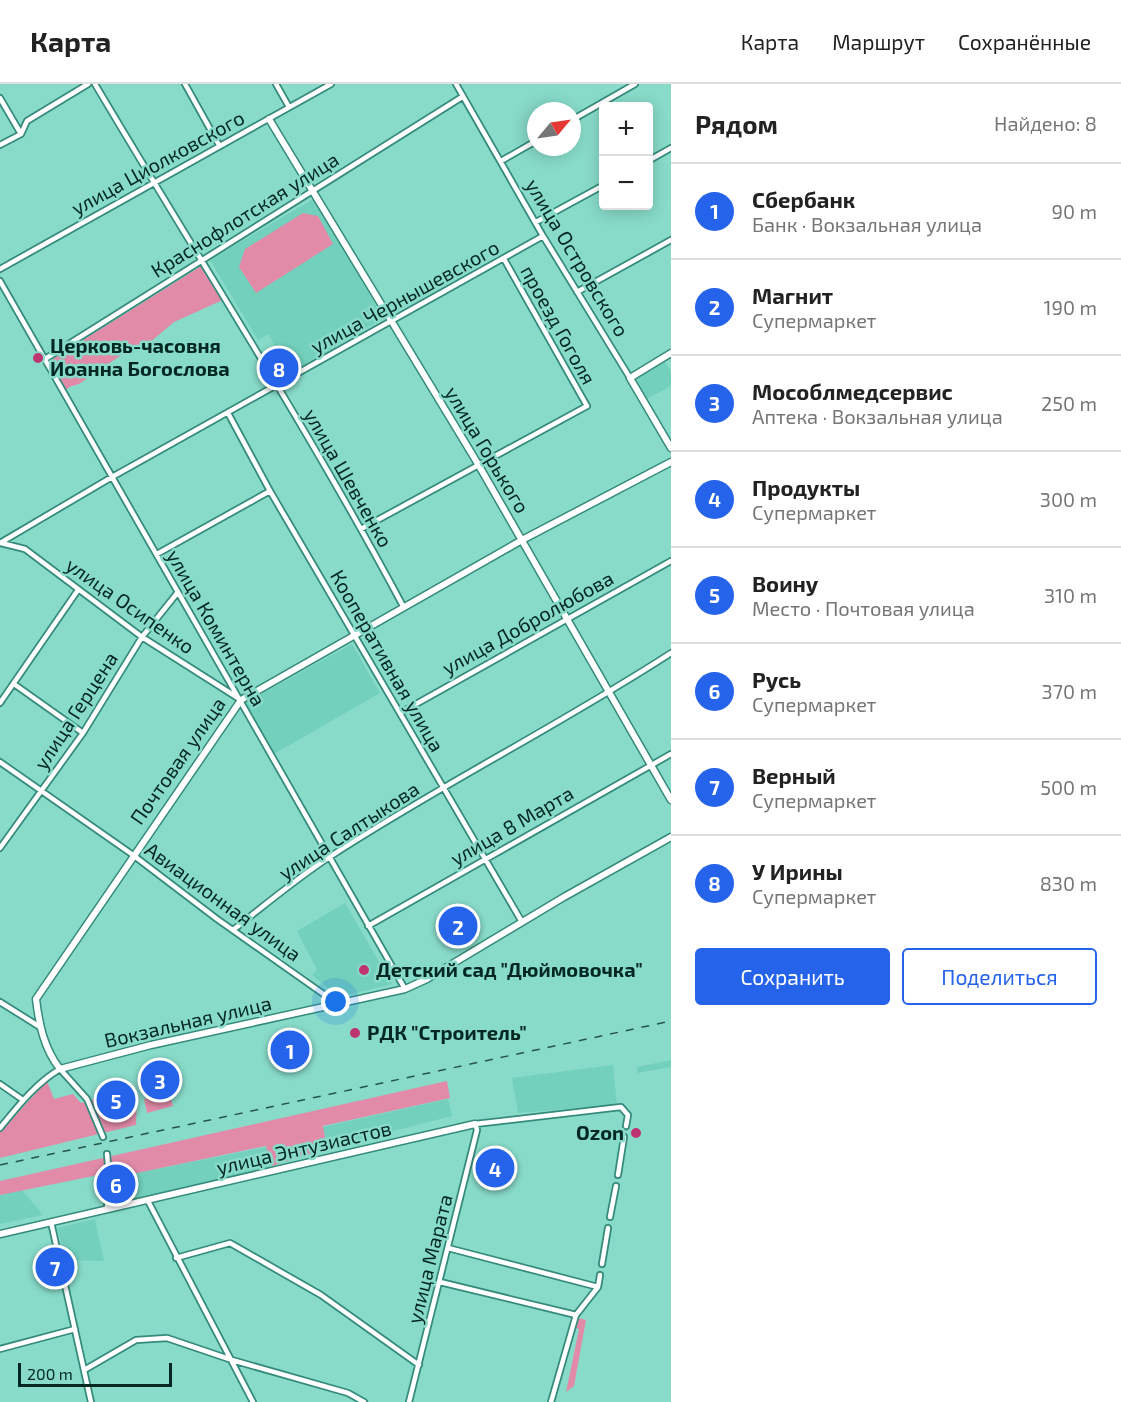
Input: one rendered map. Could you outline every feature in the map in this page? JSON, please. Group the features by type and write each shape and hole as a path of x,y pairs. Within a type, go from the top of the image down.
{"street":[{"path":"0,145 21,134 27,121 88,84"},
{"name":"улица Шевченко","path":"95,84 278,386 403,606"},
{"path":"185,84 219,145"},
{"path":"276,84 289,107"},
{"name":"улица Циолковского","path":"0,269 331,84"},
{"name":"улица Островского","path":"457,84 462,98 543,236 671,448"},
{"path":"581,115 634,84"},
{"name":"Краснофлотская улица","path":"45,360 462,98"},
{"path":"0,99 21,134"},
{"name":"улица Горького","path":"269,119 522,540 671,800"},
{"path":"501,161 527,146"},
{"path":"653,157 671,148"},
{"path":"536,222 599,187"},
{"name":"улица Чернышевского","path":"0,543 112,477 543,236"},
{"path":"578,292 671,240"},
{"name":"проезд Гоголя","path":"477,464 587,406 504,259"},
{"name":"улица Коминтерна","path":"0,281 405,989"},
{"path":"630,378 671,354"},
{"name":"Кооперативная улица","path":"228,413 270,491 522,922"},
{"name":"Почтовая улица","path":"103,1137 87,1099 54,1062 40,1028 36,999 241,700 522,540 671,462"},
{"path":"361,529 477,464"},
{"path":"157,554 270,491"},
{"name":"улица Осипенко","path":"0,543 25,549 142,637 241,700"},
{"name":"улица Добролюбова","path":"400,712 671,561"},
{"path":"0,703 78,590"},
{"name":"улица Герцена","path":"0,848 83,733 142,637 178,592"},
{"name":"улица Салтыкова","path":"233,930 329,857 610,692 671,653"},
{"path":"14,684 83,733"},
{"name":"улица 8 Марта","path":"368,926 671,754"},
{"name":"Авиационная улица","path":"0,762 133,855 339,1005"},
{"name":"Вокзальная улица","path":"0,1128 23,1100 60,1069 151,1045 405,989 427,980 522,922 671,837"},
{"path":"0,1002 40,1028"},
{"path":"0,1084 23,1100"},
{"name":"улица Энтузиастов","path":"0,1234 475,1124 622,1107 628,1116 626,1126"},
{"name":"улица Марата","path":"409,1402 477,1130 475,1124"},
{"path":"618,1174 624,1137"},
{"path":"107,1154 109,1176 107,1208"},
{"path":"610,1217 616,1186"},
{"path":"148,1200 176,1258 253,1402"},
{"path":"51,1222 86,1369 91,1402"},
{"path":"602,1264 608,1228"},
{"path":"176,1258 230,1244 321,1294 419,1365"},
{"path":"448,1248 598,1287"},
{"path":"551,1402 576,1315 598,1287 600,1275"},
{"path":"440,1282 576,1315"},
{"path":"0,1349 75,1329"},
{"path":"86,1369 136,1340 167,1338 232,1360 348,1393 364,1402"}],"shaded area":[{"path":"315,198 383,318 291,373 268,334 258,340 210,260"},
{"path":"303,213 318,216 333,244 256,293 239,267 245,249"},
{"path":"203,265 225,299 174,322 148,344 136,345 64,392 48,362"},
{"path":"665,362 671,372 671,386 647,399 635,378"},
{"path":"352,644 380,693 274,754 245,703"},
{"path":"345,903 392,984 339,997 312,975 317,970 297,931"},
{"path":"671,1060 671,1067 637,1073 637,1067"},
{"path":"613,1065 617,1105 518,1113 512,1078"},
{"path":"47,1081 54,1099 73,1094 81,1103 120,1092 128,1102 137,1100 136,1125 0,1158 0,1132"},
{"path":"447,1081 450,1098 323,1126 327,1148 272,1166 266,1146 123,1176 118,1171 0,1195 0,1181"},
{"path":"169,1093 173,1106 147,1113 144,1099"},
{"path":"448,1099 452,1116 328,1148 323,1127"},
{"path":"266,1147 271,1167 126,1200 123,1176"},
{"path":"22,1190 43,1215 0,1224 0,1195"},
{"path":"95,1219 104,1261 66,1260 57,1228"},
{"path":"578,1318 586,1320 574,1386 566,1392 579,1329 576,1328"}],"tunnel":[{"path":"624,1137 626,1126"}],"railway":[{"path":"0,1165 671,1021"}],"place":[{"name":"Церковь-часовня Иоанна Богослова","path":"38,358"},
{"name":"У Ирины","path":"279,368"},
{"name":"Магнит","path":"458,926"},
{"name":"Детский сад \"Дюймовочка\"","path":"364,970"},
{"name":"РДК \"Строитель\"","path":"355,1033"},
{"name":"Сбербанк","path":"290,1050"},
{"name":"Мособлмедсервис","path":"160,1080"},
{"name":"Воину","path":"116,1100"},
{"name":"Ozon","path":"636,1133"},
{"name":"Продукты","path":"495,1168"},
{"name":"Русь","path":"116,1184"},
{"name":"Верный","path":"55,1267"}]}
